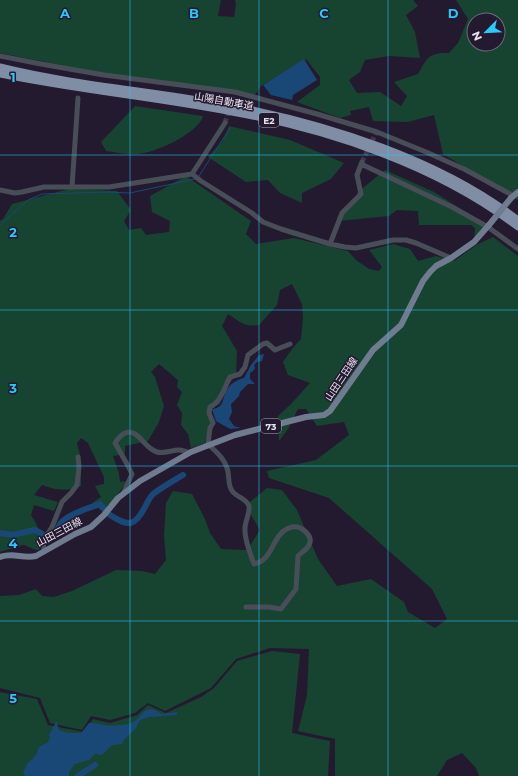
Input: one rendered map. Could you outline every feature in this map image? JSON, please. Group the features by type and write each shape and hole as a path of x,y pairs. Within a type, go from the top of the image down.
{"highway":[{"name":"山陽自動車道","path":"0,67 86,84 233,106 293,119 324,128 381,148 436,170 489,200 518,220"},
{"name":"山陽自動車道","path":"0,74 83,89 231,112 262,118 322,134 379,153 433,176 486,205 518,227"}],"main road":[{"name":"山田三田線","path":"0,557 11,554 15,556 31,557 91,527 123,494 140,481 208,444 241,433 306,417 324,415 330,412 373,350 401,324 423,281 430,272 436,266 451,258 474,242 514,195"}],"street":[{"path":"0,56 104,75 234,93 317,114 376,132 464,168 514,195"},
{"path":"72,187 78,98"},
{"path":"192,174 225,123"},
{"path":"330,244 342,214 360,194 358,175 361,163 489,226 518,249"},
{"path":"0,190 22,192 44,187 109,187 192,174 252,213 263,222 281,229 330,244 356,248 392,240 406,240 451,258"},
{"path":"246,608 269,607 281,609 296,589 298,556 308,548 310,540 308,534 303,529 292,527 284,530 261,563 254,564 250,553 245,528 249,511 247,503 233,493 229,481 228,469 223,460 208,444 210,428 213,423 209,413 210,407 219,399 230,377 240,374 246,367 248,355 263,344 267,343 275,350 290,344"},
{"path":"123,494 132,474 128,464 115,443 124,434 128,432 136,434 148,448 156,452 161,453 183,450 186,452 191,452"},
{"path":"44,551 43,541 52,527 62,502 77,485 79,467 78,457"}],"green space":[{"path":"0,0 221,0 218,16 234,17 236,4 235,0 413,0 418,6 406,15 415,32 420,58 389,56 365,60 360,72 349,80 357,93 380,92 401,106 407,96 394,82 418,74 429,57 442,53 449,53 458,43 466,24 466,52 506,52 506,12 466,12 466,16 456,0 518,0 518,200 443,154 434,115 408,122 373,121 369,107 350,111 351,115 340,118 297,102 320,85 320,77 306,59 261,86 255,95 162,85 0,53"},
{"path":"135,106 203,116 200,123 185,135 154,150 132,154 106,151 101,142"},
{"path":"229,126 290,140 344,163 331,179 302,193 302,203 280,193 268,180 246,182 208,157 222,142"},
{"path":"385,170 434,192 483,223 484,229 474,240 475,228 471,225 419,225 418,211 397,210 389,216 339,221 340,212 355,199 358,192"},
{"path":"186,176 251,221 246,234 256,244 294,238 348,251 356,260 369,269 379,271 382,267 369,250 393,244 410,249 418,261 436,256 454,261 478,244 493,237 518,256 518,776 479,776 476,768 462,753 447,760 437,776 335,776 335,739 298,731 307,695 309,649 270,648 236,659 211,688 165,711 148,703 135,713 110,720 91,716 82,730 50,723 40,698 0,688 0,596 19,595 36,589 42,596 54,597 72,591 116,570 142,571 155,574 166,560 164,536 166,503 173,491 192,494 205,519 210,533 221,549 247,550 260,530 251,515 250,502 267,488 282,490 297,510 318,559 337,586 371,579 404,602 408,612 435,628 447,619 432,589 329,498 269,478 267,471 316,460 349,435 344,422 317,426 306,409 298,409 288,429 279,441 278,416 310,383 288,375 283,362 301,339 303,318 302,304 292,284 280,290 277,305 259,325 245,325 228,314 222,326 237,351 236,375 225,389 220,404 210,409 210,423 205,443 191,448 188,434 181,425 182,413 177,405 182,392 177,387 178,380 159,364 151,372 155,377 164,406 159,422 148,441 125,446 125,454 113,456 120,482 127,481 113,501 103,512 92,503 101,497 95,486 104,484 104,477 88,443 81,438 77,443 81,459 81,486 61,490 42,485 34,495 58,502 54,511 34,505 31,515 41,535 39,550 23,545 0,552 0,221 3,219 12,204 69,189 117,191 131,210 124,221 129,230 141,228 146,235 169,232 170,221 152,212 150,196"},
{"path":"272,651 300,654 292,733 330,741 328,776 0,776 0,692 37,699 48,725 84,732 93,719 110,723 137,715 148,705 166,713 201,697 214,688 237,661"}],"water":[{"path":"304,59 317,80 293,95 292,100 271,95 263,85"},
{"path":"264,354 262,361 257,362 254,365 255,368 250,373 250,379 255,384 248,384 231,404 232,412 229,419 234,426 241,428 230,429 216,421 212,409 221,405 229,386 244,378 251,365 259,355"},
{"path":"150,709 162,714 177,712 177,715 149,717 140,720 136,728 122,744 112,745 102,755 95,754 89,760 75,764 69,772 69,776 25,776 23,773 27,764 36,755 39,747 48,742 50,738 49,735 56,722 59,730 68,733 81,733 89,723 111,726 123,725 136,720 144,711"}],"waterway":[{"path":"199,176 230,128"},
{"path":"0,225 28,200 42,194 106,192 130,193 195,179"},
{"path":"110,515 122,522 131,523 135,521 153,494 183,475"},
{"path":"0,533 13,535 34,530 48,538 56,532 62,522 77,512 100,504 105,510"},
{"path":"78,776 95,765"}],"tunnel":[{"path":"225,123 234,94"},
{"path":"362,162 376,133"}]}
